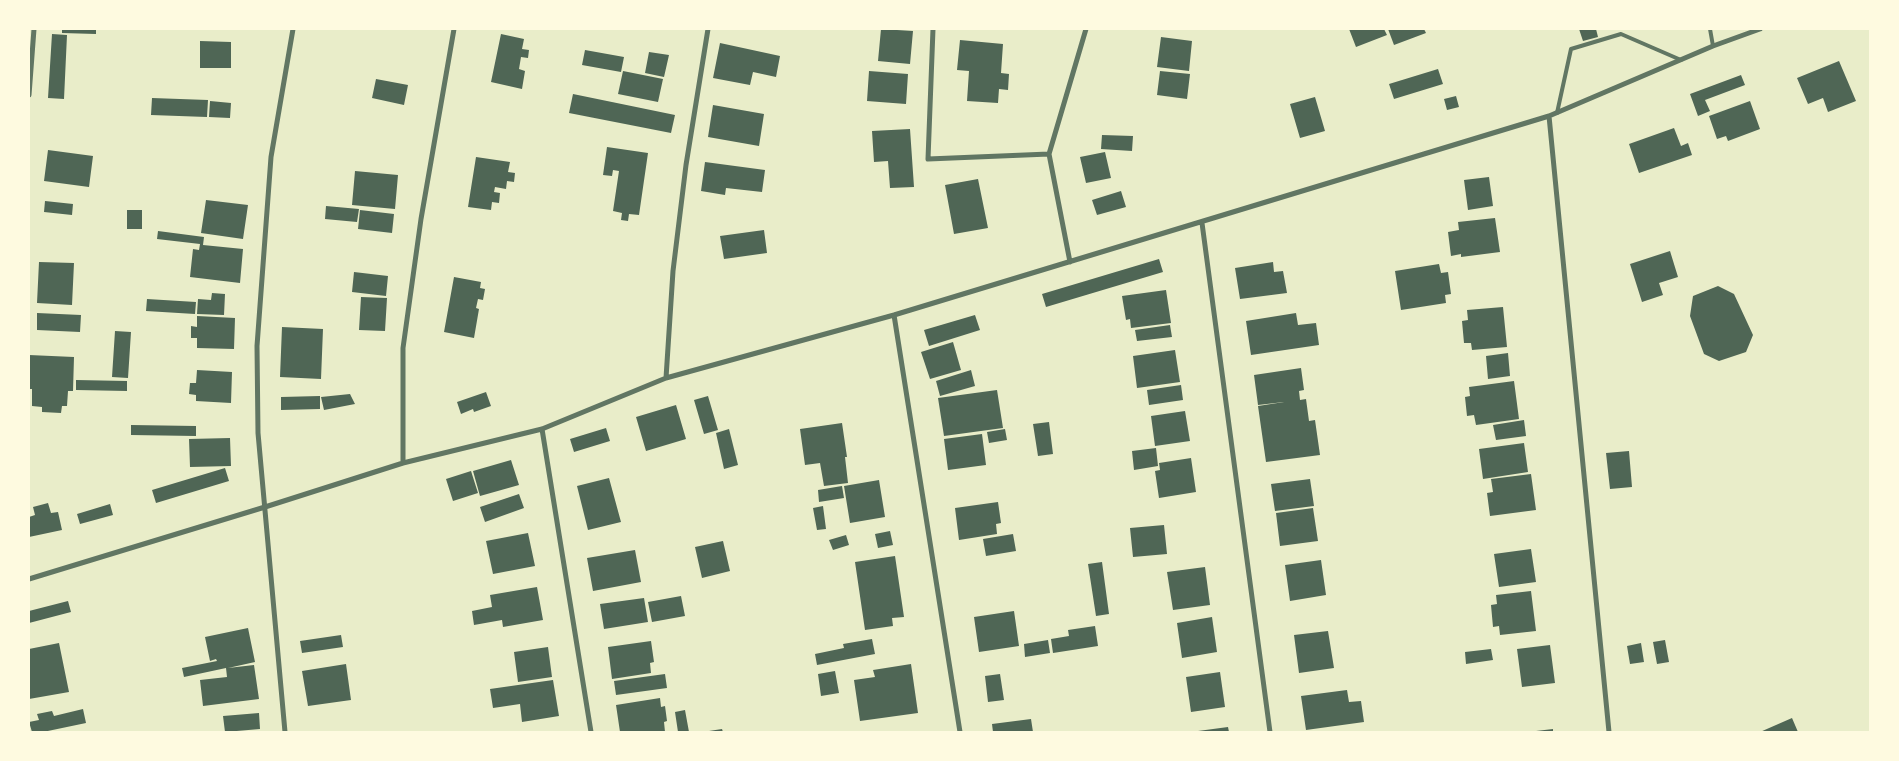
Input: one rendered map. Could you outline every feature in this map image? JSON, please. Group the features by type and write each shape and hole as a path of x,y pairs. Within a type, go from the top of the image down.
{"street":[{"path":"29,95 34,29"},
{"path":"285,732 258,433 257,346 271,157 293,29"},
{"path":"404,463 403,348 421,219 454,29"},
{"path":"666,378 676,242 686,165 708,29"},
{"path":"934,29 928,160 1049,154"},
{"path":"1070,262 1049,154 1086,29"},
{"path":"29,579 404,463 542,429 666,378 894,315 1557,114 1713,46 1760,29"},
{"path":"1549,116 1609,732"},
{"path":"1202,223 1270,732"},
{"path":"894,315 960,732"},
{"path":"542,429 591,732"}],"lane":[{"path":"1710,29 1713,46"},
{"path":"1557,114 1571,49 1621,34 1681,60"}],"building":[{"path":"62,29 96,29 96,34 62,33"},
{"path":"881,29 913,31 910,64 878,61"},
{"path":"1349,29 1384,29 1387,35 1356,47"},
{"path":"1388,29 1424,29 1426,33 1394,45"},
{"path":"1579,29 1596,29 1598,37 1583,41"},
{"path":"52,34 67,35 64,99 48,98"},
{"path":"501,34 524,39 522,49 529,50 528,58 521,57 519,69 525,71 522,89 491,82"},
{"path":"1161,37 1192,41 1189,71 1157,67"},
{"path":"960,40 1003,44 1001,73 1009,74 1008,90 999,89 998,103 967,101 969,71 957,70"},
{"path":"200,41 231,42 231,68 200,68"},
{"path":"720,43 780,56 776,77 753,72 750,85 713,78"},
{"path":"585,50 624,57 621,72 582,65"},
{"path":"649,52 669,55 664,77 645,73"},
{"path":"1839,61 1856,101 1828,112 1823,98 1808,104 1797,78"},
{"path":"1438,69 1443,84 1394,99 1389,84"},
{"path":"623,71 663,79 658,102 618,94"},
{"path":"869,71 908,74 906,104 867,101"},
{"path":"1160,71 1190,74 1187,99 1157,95"},
{"path":"1741,75 1745,85 1705,100 1710,111 1698,116 1690,94"},
{"path":"376,79 408,85 404,105 372,98"},
{"path":"573,94 675,115 671,133 569,113"},
{"path":"1456,96 1459,107 1447,110 1444,99"},
{"path":"1315,97 1325,131 1300,138 1290,104"},
{"path":"152,98 208,100 207,117 151,115"},
{"path":"210,101 231,103 230,118 209,117"},
{"path":"1750,101 1760,129 1728,141 1726,136 1717,139 1709,116"},
{"path":"713,105 764,114 759,146 708,137"},
{"path":"1674,128 1681,146 1688,143 1692,155 1639,173 1629,144"},
{"path":"910,129 914,187 890,188 888,161 874,162 872,131"},
{"path":"1102,135 1133,136 1132,151 1101,149"},
{"path":"607,147 648,153 639,215 629,214 628,221 621,220 622,213 613,211 619,171 613,170 612,176 603,175"},
{"path":"48,150 93,156 89,187 44,181"},
{"path":"1105,152 1111,178 1086,183 1080,157"},
{"path":"476,157 510,162 508,172 515,173 514,182 507,181 506,189 495,187 494,192 500,193 499,203 492,202 491,210 468,207"},
{"path":"705,162 765,170 762,192 726,188 725,195 701,191"},
{"path":"355,171 398,175 395,209 352,205"},
{"path":"1489,177 1493,206 1468,210 1464,180"},
{"path":"978,179 988,228 954,234 945,185"},
{"path":"1121,191 1126,207 1097,215 1092,200"},
{"path":"206,200 248,205 243,239 201,233"},
{"path":"45,201 73,204 72,215 44,212"},
{"path":"326,206 359,209 357,222 325,219"},
{"path":"127,210 142,210 142,229 127,229"},
{"path":"360,210 394,214 392,233 358,229"},
{"path":"1495,218 1500,252 1461,257 1461,254 1451,256 1448,232 1459,230 1458,222"},
{"path":"764,230 767,253 724,259 720,236"},
{"path":"158,231 204,237 203,245 243,249 240,283 190,277 193,249 199,250 200,244 157,239"},
{"path":"1670,251 1678,277 1659,283 1663,295 1642,302 1630,264"},
{"path":"1159,259 1163,272 1046,307 1042,294"},
{"path":"39,262 74,263 72,305 37,303"},
{"path":"1273,262 1274,272 1283,271 1287,293 1240,299 1235,268"},
{"path":"1439,264 1441,273 1448,272 1451,294 1445,295 1446,303 1401,310 1395,271"},
{"path":"354,272 388,276 386,296 352,292"},
{"path":"454,277 481,282 480,288 485,289 483,300 478,299 476,308 479,309 474,338 444,332"},
{"path":"1718,286 1734,294 1753,335 1746,352 1719,361 1704,354 1690,316 1693,296"},
{"path":"1166,290 1171,323 1131,328 1130,319 1126,320 1122,296"},
{"path":"212,293 225,294 224,315 197,314 198,299 211,300"},
{"path":"361,297 387,298 385,331 359,330"},
{"path":"147,299 196,302 195,314 146,311"},
{"path":"1503,307 1507,347 1472,350 1471,343 1464,343 1462,321 1468,320 1467,310"},
{"path":"37,313 81,315 80,332 37,330"},
{"path":"1296,313 1298,325 1316,323 1319,345 1251,355 1246,321"},
{"path":"975,315 980,330 929,346 924,330"},
{"path":"197,316 235,318 234,349 197,348 197,338 191,338 191,326 197,327"},
{"path":"1170,325 1172,337 1137,341 1135,330"},
{"path":"282,327 323,329 321,379 280,377"},
{"path":"115,331 131,332 128,378 112,377"},
{"path":"953,342 961,370 930,379 921,352"},
{"path":"1175,350 1180,382 1137,388 1133,356"},
{"path":"1508,353 1510,376 1488,379 1486,356"},
{"path":"29,355 74,357 73,391 68,391 67,406 62,406 61,413 42,412 42,407 32,406 32,389 29,389"},
{"path":"1301,368 1304,390 1299,391 1300,400 1306,399 1309,421 1315,420 1320,455 1266,462 1258,406 1284,402 1258,405 1254,375"},
{"path":"197,370 232,372 231,403 196,401 196,395 189,394 190,383 196,383"},
{"path":"971,370 975,386 940,396 936,381"},
{"path":"76,380 127,381 127,391 76,390"},
{"path":"1514,381 1519,419 1476,425 1474,415 1467,416 1465,397 1470,396 1469,387"},
{"path":"1181,385 1183,400 1149,405 1147,390"},
{"path":"997,390 1003,428 944,436 938,398"},
{"path":"486,392 491,406 474,412 473,409 461,414 457,402"},
{"path":"350,394 355,404 324,410 321,397"},
{"path":"320,396 320,409 281,410 281,397"},
{"path":"708,396 718,430 704,434 694,400"},
{"path":"676,405 686,439 646,451 636,417"},
{"path":"1185,411 1190,441 1155,446 1151,416"},
{"path":"1524,420 1526,436 1496,440 1493,425"},
{"path":"1049,422 1053,454 1038,456 1033,424"},
{"path":"842,423 847,457 845,457 848,483 824,486 820,463 805,465 800,429"},
{"path":"131,425 196,426 196,436 131,435"},
{"path":"606,428 610,441 574,452 570,439"},
{"path":"729,429 738,465 724,469 716,433"},
{"path":"1005,429 1007,440 989,443 987,432"},
{"path":"982,434 986,465 948,470 944,439"},
{"path":"230,438 231,466 190,467 189,439"},
{"path":"1524,443 1528,472 1483,479 1479,449"},
{"path":"1156,448 1158,466 1134,470 1132,451"},
{"path":"1629,451 1632,487 1610,489 1606,453"},
{"path":"1191,458 1196,492 1159,498 1155,471 1160,470 1159,463"},
{"path":"511,460 519,485 480,496 473,471"},
{"path":"225,468 229,481 156,503 152,490"},
{"path":"471,471 478,493 453,501 446,479"},
{"path":"1531,474 1536,510 1490,516 1487,493 1493,492 1491,479"},
{"path":"609,478 621,522 588,530 577,486"},
{"path":"1310,479 1314,506 1275,511 1271,484"},
{"path":"879,480 885,517 850,523 844,486"},
{"path":"842,486 844,498 819,502 818,490"},
{"path":"519,494 524,508 485,522 480,507"},
{"path":"998,502 1001,523 996,524 997,534 959,540 955,508"},
{"path":"48,503 51,513 58,512 62,530 29,537 29,517 35,515 33,507"},
{"path":"110,504 113,515 80,524 77,514"},
{"path":"823,506 826,529 817,530 813,508"},
{"path":"1313,508 1318,541 1280,546 1276,513"},
{"path":"1164,525 1167,554 1133,557 1130,528"},
{"path":"890,531 893,545 878,548 875,534"},
{"path":"528,533 535,566 493,574 486,541"},
{"path":"1013,534 1016,551 986,556 983,539"},
{"path":"846,535 849,545 833,550 829,540"},
{"path":"723,541 730,571 702,578 695,547"},
{"path":"1531,549 1536,582 1499,587 1494,554"},
{"path":"635,550 641,582 593,591 587,558"},
{"path":"895,556 904,617 892,618 893,626 865,630 855,562"},
{"path":"1321,560 1326,595 1290,601 1285,565"},
{"path":"1102,562 1109,614 1096,616 1088,564"},
{"path":"1205,567 1210,605 1173,610 1167,572"},
{"path":"537,587 543,620 503,627 502,620 474,625 472,611 492,607 490,595"},
{"path":"1531,591 1536,631 1500,635 1499,626 1493,627 1491,605 1497,604 1496,595"},
{"path":"681,596 685,616 652,622 648,602"},
{"path":"644,598 648,622 604,629 600,604"},
{"path":"68,601 71,612 29,623 29,611"},
{"path":"1014,611 1019,646 979,652 974,617"},
{"path":"1212,617 1217,652 1182,658 1177,623"},
{"path":"1095,626 1098,646 1053,653 1051,639 1069,636 1068,630"},
{"path":"248,628 255,662 228,668 254,665 259,699 203,706 200,680 227,677 226,668 184,677 182,668 217,661 216,659 210,661 205,637"},
{"path":"1328,631 1334,668 1299,673 1294,635"},
{"path":"341,635 343,647 302,653 300,641"},
{"path":"872,639 875,654 817,665 815,654 844,648 843,644"},
{"path":"1048,640 1050,653 1025,657 1024,644"},
{"path":"1665,640 1669,662 1657,664 1653,642"},
{"path":"651,641 654,662 650,663 651,673 612,679 608,647"},
{"path":"59,643 69,692 29,699 29,649"},
{"path":"1641,643 1644,662 1630,664 1627,646"},
{"path":"1550,645 1555,683 1522,687 1517,649"},
{"path":"548,647 552,677 518,682 514,652"},
{"path":"1491,649 1493,660 1466,664 1465,652"},
{"path":"346,664 351,700 308,706 302,671"},
{"path":"911,664 918,713 860,721 854,680 875,677 873,670"},
{"path":"835,671 839,693 821,696 818,674"},
{"path":"1220,672 1225,707 1191,712 1186,677"},
{"path":"665,674 667,688 616,695 614,681"},
{"path":"1000,674 1004,700 988,702 985,676"},
{"path":"553,680 559,716 522,722 520,704 493,708 490,689"},
{"path":"1347,690 1349,702 1361,701 1364,722 1306,730 1301,696"},
{"path":"660,698 661,707 665,706 667,721 664,722 665,732 620,732 616,705"},
{"path":"83,709 86,723 43,732 32,732 29,722 39,720 37,714 52,711 54,716"},
{"path":"685,710 689,732 678,732 675,712"},
{"path":"259,713 260,729 225,732 223,716"},
{"path":"1792,718 1798,732 1760,732"},
{"path":"1031,719 1033,732 993,732 992,724"},
{"path":"1228,727 1229,732 1198,732 1198,731"},
{"path":"722,729 723,732 709,732 709,731"},
{"path":"1553,729 1553,732 1536,732 1536,731"}]}
